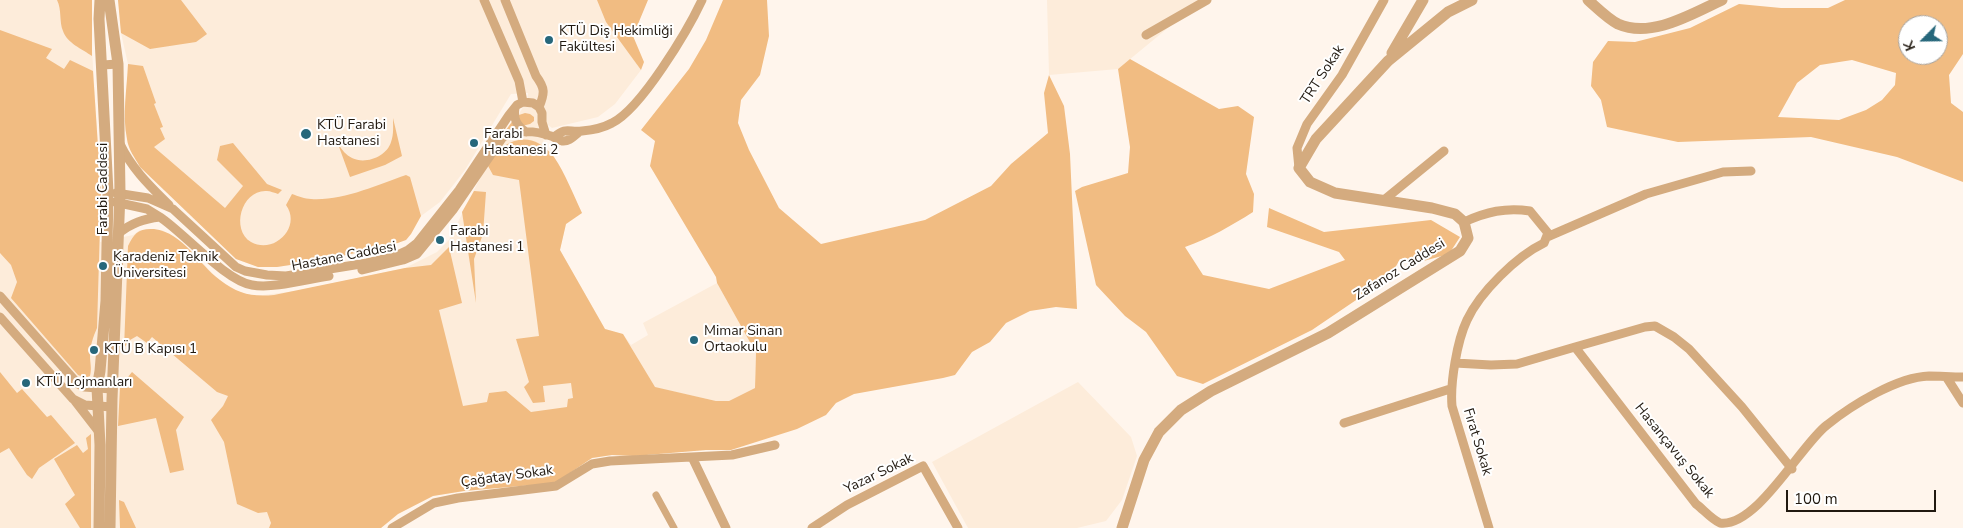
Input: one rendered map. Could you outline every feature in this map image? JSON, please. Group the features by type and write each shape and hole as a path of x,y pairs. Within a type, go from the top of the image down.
{"street":[{"name":"Farabi Caddesi","path":"99,528 100,432 97,388 106,301 108,197 100,0"},
{"name":"Farabi Caddesi","path":"109,0 118,64 120,198 112,389 110,528"},
{"path":"484,0 519,80 523,102 533,103 539,107 542,113 542,122 539,128 529,132 518,125 514,115 515,108"},
{"path":"505,0 536,76 543,86 545,93 539,107"},
{"name":"Hastane Caddesi","path":"120,198 147,209 160,217 230,275 252,285 278,284 388,265 417,254 427,243 454,210 503,137 508,134 529,132 550,136 568,129 579,132 597,129 613,123 632,110 694,19 702,0"},
{"path":"1146,35 1207,0"},
{"name":"TRT Sokak","path":"1299,168 1297,148 1307,124 1342,75 1384,0"},
{"path":"1388,61 1423,0"},
{"path":"1472,0 1448,12 1388,61 1316,139 1299,168 1310,182 1335,192 1432,208 1455,214 1464,222 1483,214 1513,208 1530,211 1548,234 1547,237"},
{"path":"1588,0 1617,24 1643,29 1662,25 1722,0"},
{"path":"101,44 116,44"},
{"path":"102,65 118,64"},
{"name":"Hastane Caddesi","path":"119,141 128,160 139,175 236,267 255,274 286,276 367,264 393,257 408,250 433,225 515,108 523,102"},
{"path":"542,122 550,136"},
{"path":"1384,200 1444,151"},
{"name":"Fırat Sokak","path":"1489,528 1452,406 1450,390 1466,321 1477,301 1501,276 1532,249 1544,243 1547,237 1646,194 1723,172 1751,172"},
{"name":"Hastane Caddesi","path":"108,197 148,198 173,209"},
{"path":"119,233 132,224 145,219 160,217"},
{"name":"Zafanoz Caddesi","path":"1122,528 1144,460 1159,432 1181,410 1211,391 1328,333 1460,251 1468,238 1464,222"},
{"path":"0,296 78,384 84,387 112,389"},
{"path":"0,317 100,432"},
{"path":"1455,363 1518,364 1644,327 1655,326 1674,337 1689,349 1748,413 1792,469"},
{"name":"Hasançavuş Sokak","path":"1575,348 1696,504 1720,523 1736,523 1748,518 1763,506 1824,426 1849,408 1903,380 1929,376 1947,378 1963,376"},
{"path":"1947,378 1963,403"},
{"path":"1344,423 1450,390"},
{"path":"73,399 85,405 112,407"},
{"name":"Çağatay Sokak","path":"392,528 434,503 458,498 556,486 592,464 610,461 732,455 775,445"},
{"path":"692,457 726,528"},
{"name":"Yazar Sokak","path":"812,528 847,505 923,466 958,528"},
{"path":"656,494 674,528"}],"shaded area":[{"name":"Karadeniz Teknik Üniversitesi","path":"0,0 92,0 91,35 101,192 100,242 133,235 140,230 162,230 187,247 219,280 239,292 255,296 296,291 405,268 437,252 449,240 487,164 527,101 528,93 511,94 465,170 440,202 421,216 406,240 392,245 323,260 277,267 258,267 236,259 140,167 130,149 127,139 125,115 128,64 121,33 118,0 600,0 609,22 641,70 615,104 598,117 552,128 548,125 542,146 554,157 582,213 566,224 560,250 605,329 623,334 631,345 648,335 643,323 717,283 756,353 755,388 729,401 716,401 657,388 731,450 706,450 634,456 612,455 592,458 555,483 464,491 433,496 398,514 381,528 0,528"},
{"path":"57,0 92,0 92,56 71,42 65,35"},
{"path":"118,0 181,0 207,34 196,42 150,49 121,33"},
{"path":"597,0 648,0 633,36 644,62 641,70 606,22"},
{"path":"723,0 767,0 769,36 760,75 741,100 738,123 749,150 779,208 821,244 925,220 991,186 1011,164 1048,133 1044,93 1049,75 1064,106 1070,154 1077,309 1056,307 1030,311 1006,323 990,342 972,352 955,375 854,394 836,403 826,415 797,429 731,450 706,450 634,456 612,455 592,458 555,483 464,491 433,496 398,514 381,528 269,528 271,523 267,512 258,513 237,504 224,442 211,420 223,406 228,396 217,392 152,337 147,343 137,336 130,340 124,348 128,246 132,238 144,229 154,229 174,236 227,285 246,294 259,295 274,295 405,268 431,265 449,247 462,303 439,310 463,406 487,402 489,393 506,391 531,412 567,407 568,399 573,398 571,383 543,386 545,402 533,403 524,387 529,382 516,339 539,336 519,180 493,175 487,164 502,148 519,140 537,142 546,148 562,170 582,213 566,224 560,250 605,329 623,334 655,387 716,401 729,401 755,388 756,353 717,283 716,277 650,166 655,141 641,130 689,69 706,40"},
{"path":"1047,0 1202,0 1118,69 1049,75"},
{"path":"1845,0 1963,0 1963,54 1949,75 1951,103 1963,112 1963,182 1897,157 1811,137 1678,142 1607,127 1601,100 1591,86 1593,62 1608,41 1635,42 1690,28 1739,4 1781,8 1828,8","holes":["1852,60 1896,73 1895,85 1882,100 1866,110 1839,120 1778,117 1797,83 1820,65"]},
{"path":"0,30 52,49 46,58 64,69 70,60 93,71 101,192 97,328 91,349 90,376 85,378 78,375 11,298 17,282 11,265 0,253"},
{"path":"1130,59 1219,109 1238,106 1254,117 1246,174 1254,194 1253,212 1203,240 1185,247 1203,275 1269,289 1345,260 1339,252 1267,227 1269,208 1324,232 1431,220 1460,237 1449,254 1420,262 1400,259 1390,277 1312,330 1203,384 1177,376 1146,332 1125,316 1096,285 1075,191 1082,187 1128,173 1130,147 1118,69"},
{"path":"128,64 143,66 156,103 154,104 163,127 160,128 165,139 154,147 225,208 243,186 217,160 220,146 233,143 267,184 282,190 278,194 268,191 258,192 245,203 240,220 241,228 251,242 268,245 283,237 291,222 290,213 286,205 292,194 309,199 335,198 360,192 406,175 410,177 421,216 411,234 406,240 392,245 323,260 277,267 258,267 236,259 140,167 132,153 128,143 125,121"},
{"path":"525,113 534,117 534,121 530,124 506,130 516,116"},
{"path":"393,118 402,156 385,165 350,177 338,144 352,158 369,160 375,158 389,147 393,133"},
{"path":"474,191 486,192 483,234 474,259 476,303 462,212"},
{"path":"0,372 17,393 22,389 47,417 51,415 75,443 39,468 32,479 27,475 9,448 0,453"},
{"path":"132,372 184,417 176,430 184,470 170,473 156,418 118,426 120,387"},
{"path":"1078,382 1131,437 1137,456 1122,500 1106,521 1077,528 968,528 932,462"},
{"path":"91,434 91,528 80,528 65,504 75,495 54,459 77,445 83,453 88,449 86,438"},
{"path":"119,500 124,502 136,528 120,528"}],"place":[{"name":"KTÜ Diş Hekimliği Fakültesi","path":"549,40"},
{"name":"KTÜ Farabi Hastanesi","path":"306,134"},
{"name":"Farabi Hastanesi 2","path":"474,143"},
{"name":"Farabi Hastanesi 1","path":"440,240"},
{"name":"Karadeniz Teknik Üniversitesi","path":"103,266"},
{"name":"Mimar Sinan Ortaokulu","path":"694,340"},
{"name":"KTÜ B Kapısı 1","path":"94,350"},
{"name":"KTÜ Lojmanları","path":"26,383"}]}
